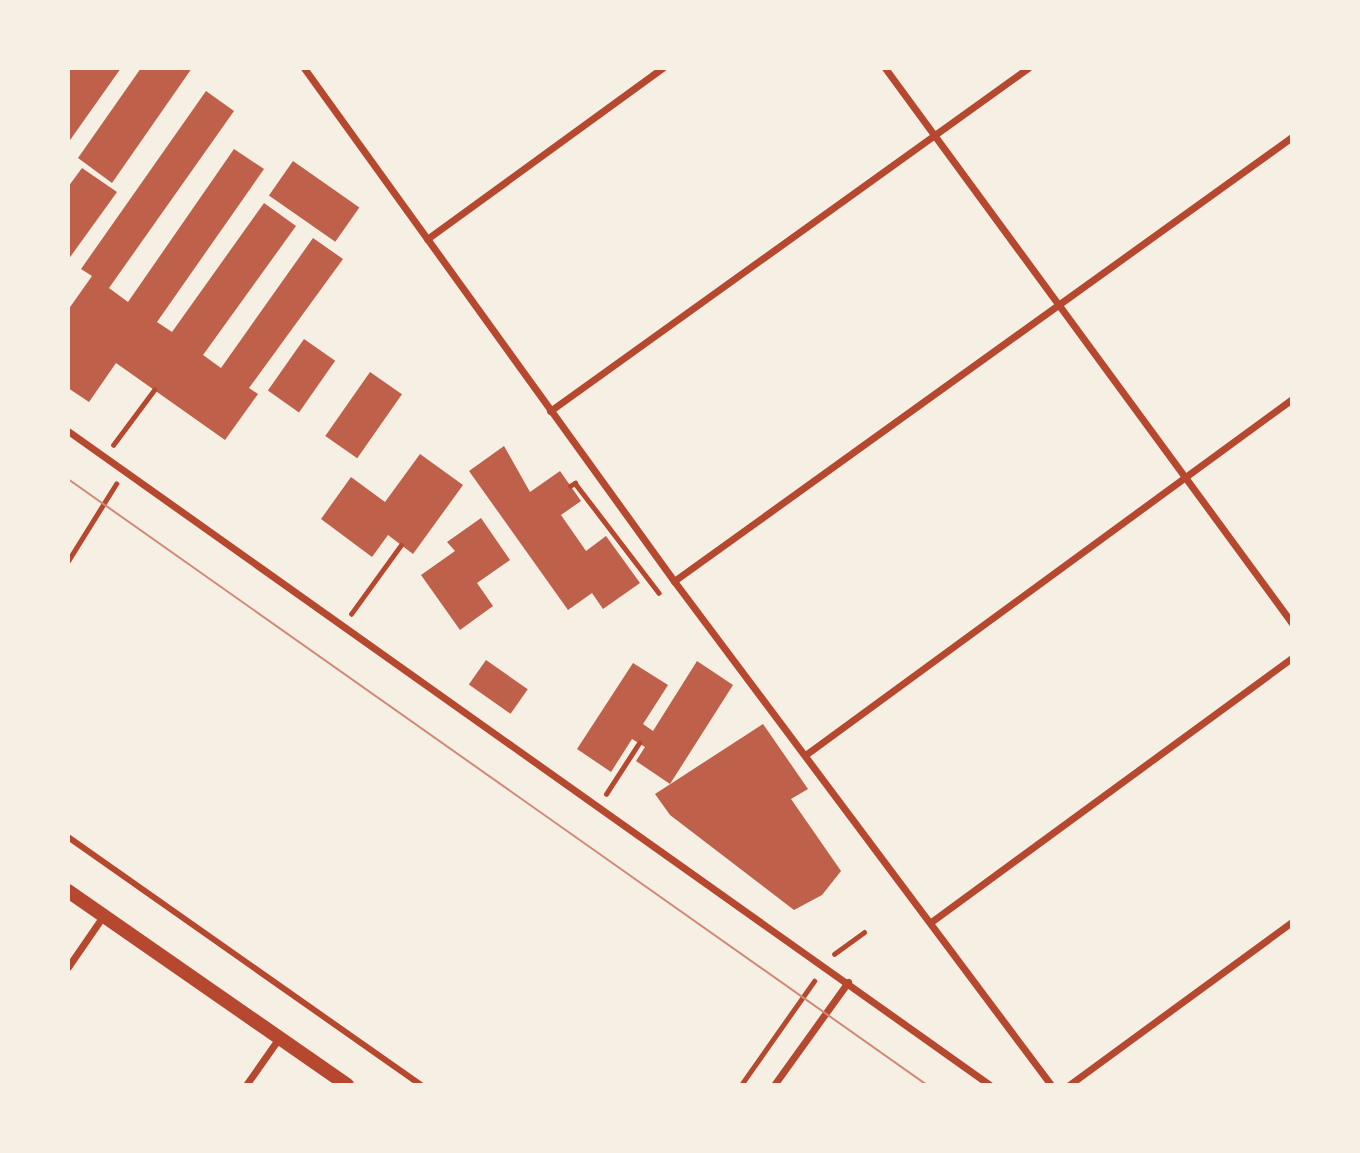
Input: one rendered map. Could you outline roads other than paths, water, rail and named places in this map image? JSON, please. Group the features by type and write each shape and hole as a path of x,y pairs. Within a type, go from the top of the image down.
{"main road":[{"path":"68,891 347,1085"}],"street":[{"path":"315,68 306,71 674,581 808,753 1051,1085"},
{"path":"427,239 662,68"},
{"path":"885,68 1292,623"},
{"path":"551,411 1028,68"},
{"path":"674,581 1060,307 1292,137"},
{"path":"808,753 1292,400"},
{"path":"68,431 990,1085"},
{"path":"931,922 1292,658"},
{"path":"68,836 421,1085"},
{"path":"68,967 104,916"},
{"path":"1069,1085 1292,922"},
{"path":"774,1085 848,982"},
{"path":"246,1085 280,1037"}],"tram line":[{"path":"68,479 927,1085"}]}
